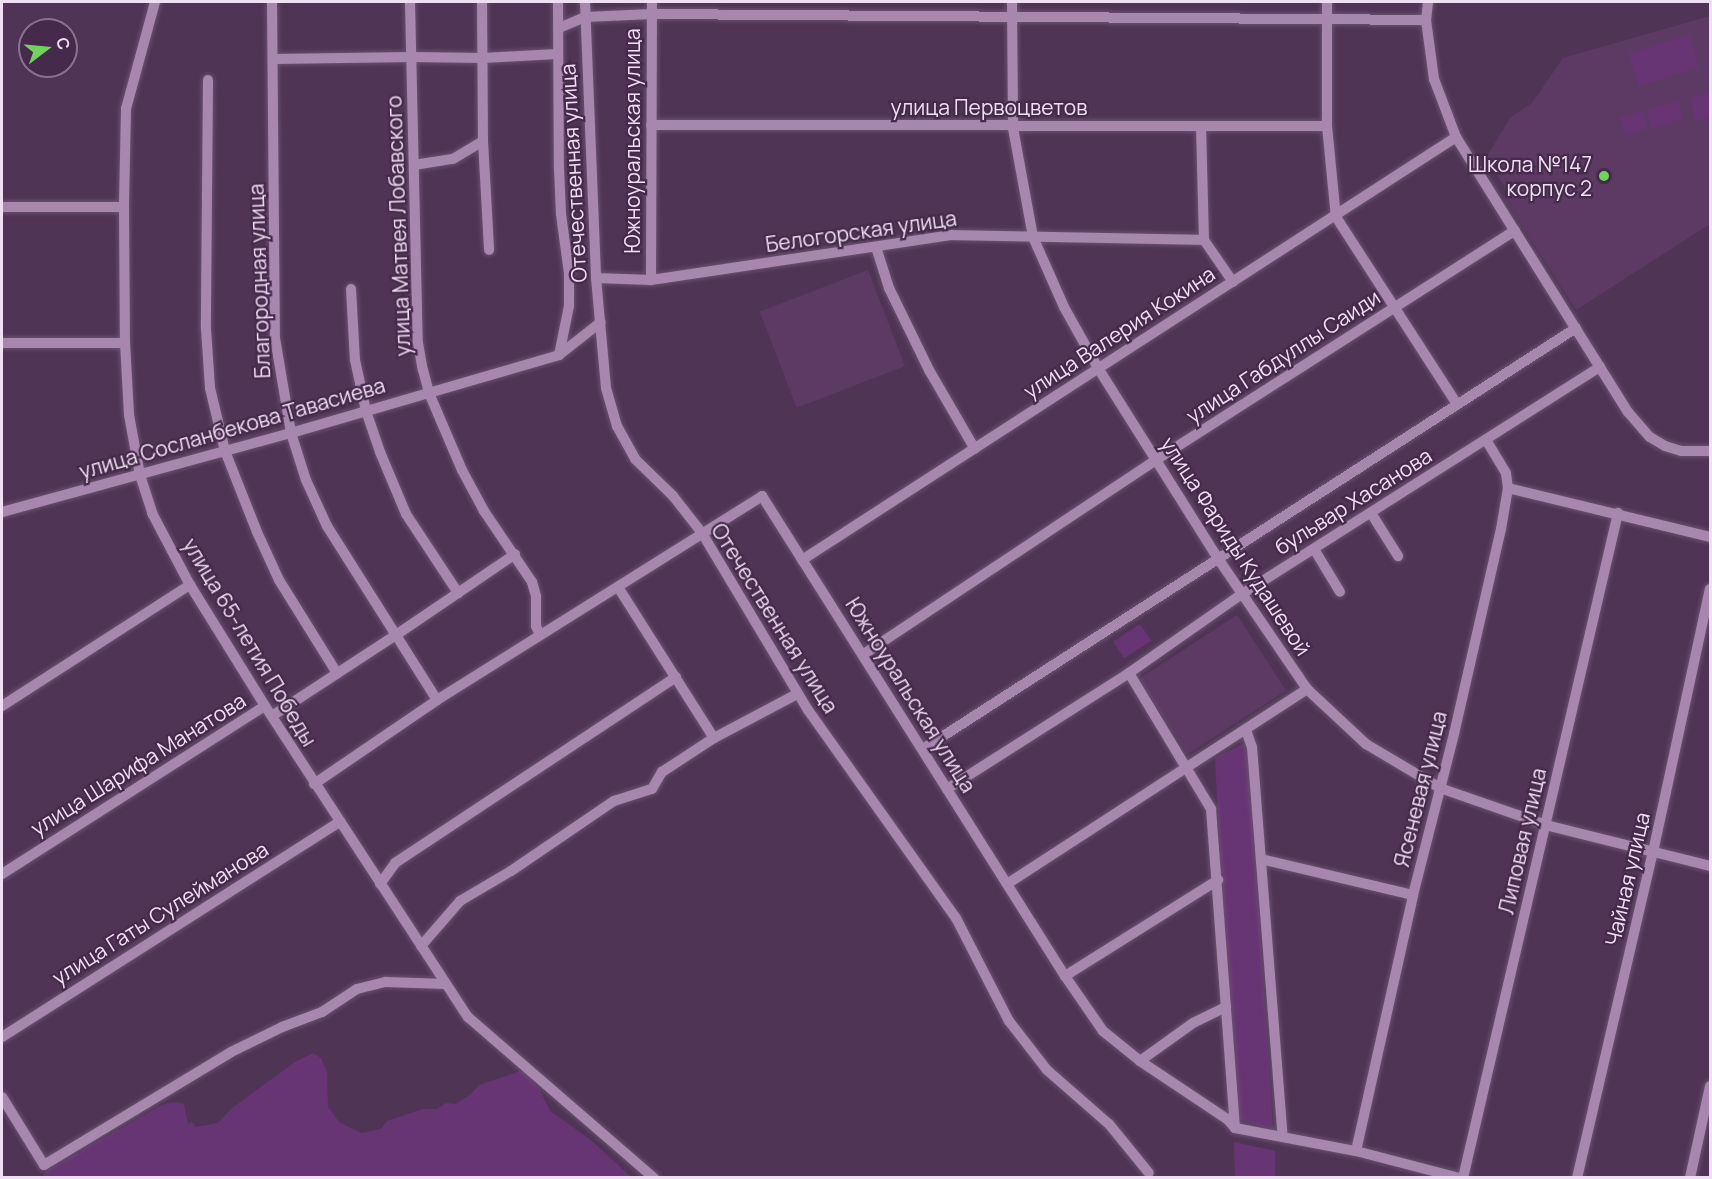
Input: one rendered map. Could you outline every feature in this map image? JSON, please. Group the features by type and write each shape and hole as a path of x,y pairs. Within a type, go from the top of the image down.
{"street":[{"name":"улица 65-летия Победы","path":"155,2 126,109 124,207 125,343 129,415 140,475 152,513 190,585 265,706 468,1017 654,1178"},
{"name":"Благородная улица","path":"272,2 275,338 291,433 306,480 327,525 437,700"},
{"name":"улица Матвея Лобавского","path":"410,2 418,343 429,393 462,470 484,511 532,582 536,596 536,626 540,635"},
{"path":"482,2 483,141 489,250"},
{"path":"558,2 561,213 569,273 569,306 559,355"},
{"name":"Отечественная улица","path":"585,2 596,278 606,388 617,426 635,459 673,496 702,533 798,694 956,918 1009,1021 1047,1070 1109,1124 1149,1173"},
{"name":"Южноуральская улица","path":"651,280 652,2"},
{"name":"улица Фариды Кудашевой","path":"1012,2 1013,128 1033,237 1064,307 1098,368 1217,557 1307,688 1366,744 1440,788 1546,825 1710,866"},
{"path":"1327,2 1327,126 1336,217 1457,404"},
{"path":"1428,2 1426,20 1434,79 1456,137 1628,412 1650,437 1681,451 1710,451"},
{"path":"559,28 585,17 652,14 1426,20"},
{"path":"274,59 483,58 557,54"},
{"path":"208,80 206,328 210,388 225,451 279,580 337,673"},
{"name":"улица Первоцветов","path":"651,125 1013,128 1327,126"},
{"path":"1201,126 1204,240 1233,282"},
{"name":"улица Валерия Кокина","path":"802,560 1336,217 1456,137"},
{"path":"414,165 453,159 483,141"},
{"path":"2,207 124,207"},
{"name":"улица Габдуллы Саиди","path":"864,654 1156,460 1515,230"},
{"name":"Белогорская улица","path":"596,278 651,280 953,235 1204,240"},
{"path":"876,247 889,288 924,360 975,449"},
{"path":"351,290 355,360 366,411 391,483 406,514 458,593"},
{"name":"улица Сосланбекова Тавасиева","path":"2,512 291,433 559,355 601,322"},
{"name":"бульвар Хасанова","path":"923,749 1217,557 1576,328"},
{"path":"2,343 125,343"},
{"name":"бульвар Хасанова","path":"947,789 1128,673 1242,594 1600,367"},
{"name":"Ясеневая улица","path":"1356,1151 1413,895 1502,529 1508,488 1506,473 1486,440"},
{"path":"1508,488 1710,537"},
{"name":"Южноуральская улица","path":"314,784 437,700 762,495 1065,976 1103,1031 1140,1061 1227,1119 1235,1128 1356,1151 1461,1178"},
{"path":"1371,513 1398,556"},
{"name":"Липовая улица","path":"1461,1178 1618,513"},
{"path":"1314,549 1340,592"},
{"path":"272,716 396,636 514,554"},
{"path":"2,706 190,585"},
{"path":"618,587 714,738"},
{"name":"Чайная улица","path":"1576,1178 1653,852 1710,589"},
{"path":"1128,673 1188,767 1211,809 1235,1128"},
{"path":"380,884 395,863 676,677"},
{"path":"1007,884 1307,688"},
{"path":"421,946 460,901 512,871 614,801 652,789 662,772 714,738 798,694"},
{"name":"улица Шарифа Манатова","path":"2,874 265,706"},
{"path":"1246,730 1252,747 1283,1137"},
{"name":"улица Гаты Сулейманова","path":"2,1037 340,822"},
{"path":"1261,859 1413,895"},
{"path":"1065,976 1218,880"},
{"path":"2,1097 44,1165 231,1052 282,1027 322,1012 357,989 396,982 446,984"},
{"path":"1140,1061 1193,1023 1226,1007"},
{"path":"1689,1178 1710,1086"}],"shaded area":[{"name":"Школа №147 корпус 2","path":"1710,16 1710,224 1576,310 1504,198 1509,194 1486,157 1511,117 1532,103 1563,58"},
{"path":"1689,35 1699,68 1639,86 1629,53"},
{"path":"1710,92 1710,117 1696,121 1690,98"},
{"path":"1678,101 1683,119 1652,128 1646,110"},
{"path":"1643,111 1648,128 1625,135 1620,118"},
{"path":"868,270 905,366 797,408 760,312"},
{"path":"1237,615 1286,690 1188,754 1139,679"},
{"path":"1140,624 1151,641 1124,658 1113,641"},
{"path":"1245,743 1248,747 1273,1129 1233,1118 1215,758"},
{"path":"313,1053 321,1058 327,1072 328,1107 339,1122 361,1133 381,1129 387,1121 423,1109 437,1109 446,1103 456,1104 471,1094 479,1085 524,1070 541,1092 550,1111 591,1140 631,1177 41,1178 46,1171 162,1105 174,1102 184,1104 188,1124 192,1122 196,1127 218,1123 231,1109 295,1062"},
{"path":"1234,1142 1275,1151 1275,1177 1235,1177"}],"place":[{"name":"Школа №147 корпус 2","path":"1604,176"}]}
